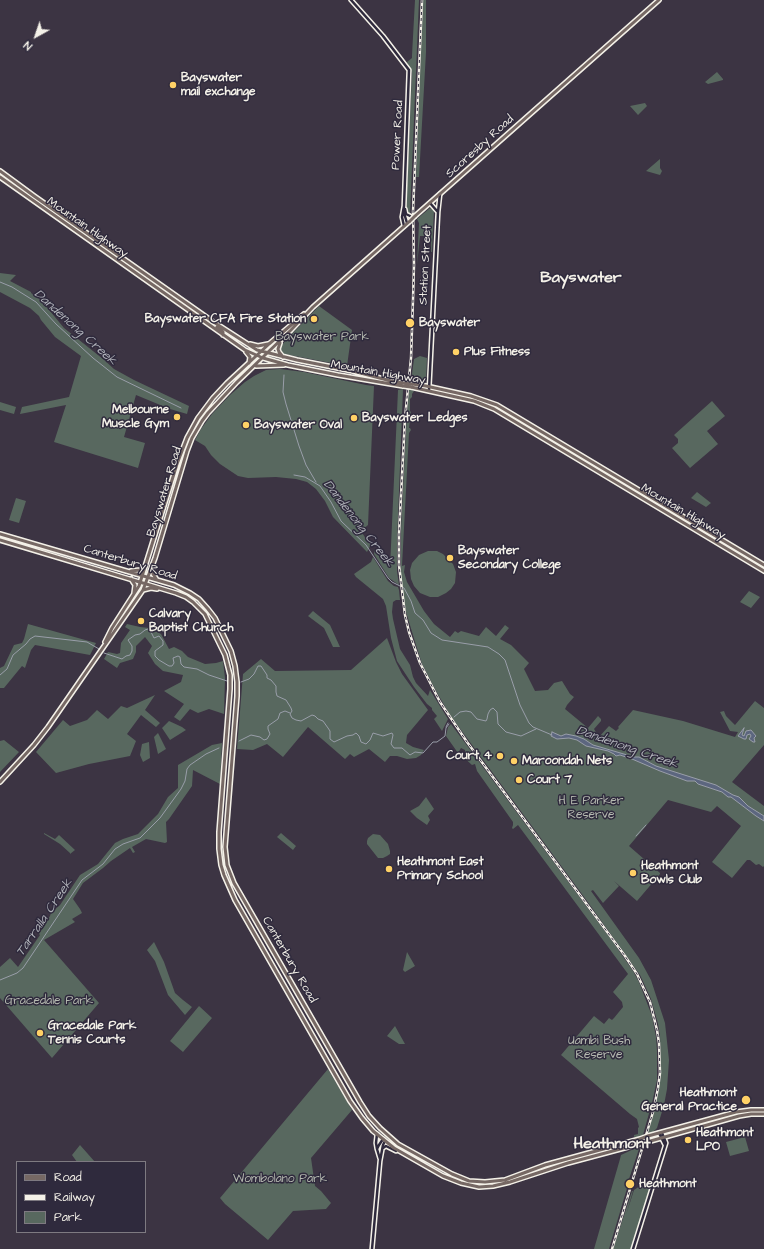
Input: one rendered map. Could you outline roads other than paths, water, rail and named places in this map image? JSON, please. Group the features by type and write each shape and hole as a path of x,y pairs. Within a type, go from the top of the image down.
{"main road":[{"name":"Power Road","path":"350,0 376,28 404,62 410,74 404,211 402,217 404,226"},
{"name":"Scoresby Road","path":"261,351 659,0"},
{"path":"1,172 6,178 6,182"},
{"name":"Mountain Highway","path":"1,172 97,241 240,340 267,353 353,371 403,385"},
{"name":"Mountain Highway","path":"0,177 245,350 263,358 288,365 377,382 412,386 475,397 497,405 764,565"},
{"name":"Station Street","path":"429,389 440,194"},
{"name":"Station Street","path":"432,201 439,208"},
{"name":"Station Street","path":"432,201 438,212"},
{"path":"404,206 406,214 410,216"},
{"name":"Power Road","path":"404,211 409,222"},
{"path":"148,282 150,278"},
{"name":"Scoresby Road","path":"267,353 313,306"},
{"path":"212,321 224,333 222,335"},
{"path":"228,339 233,335"},
{"path":"283,338 278,346 279,352 283,357"},
{"path":"240,340 258,346 269,344"},
{"path":"245,350 250,357 248,364"},
{"name":"Bayswater Road","path":"0,782 42,736 101,650 132,598 143,576 167,495 182,451 198,418 216,395 261,351"},
{"name":"Bayswater Road","path":"112,630 146,584 187,451 197,429 208,413 267,353"},
{"path":"318,371 320,364"},
{"path":"253,367 258,365 288,365"},
{"path":"353,371 377,380 377,382"},
{"name":"Mountain Highway","path":"429,389 476,401 494,409 764,571"},
{"path":"216,395 221,399"},
{"path":"172,480 177,482"},
{"path":"167,495 173,496"},
{"name":"Canterbury Road","path":"0,534 179,587 190,593 208,609 215,618 231,651 235,666 237,696 225,847 227,865 241,895 366,1112 373,1122 388,1136 402,1146 457,1176 469,1181 488,1182 505,1180 545,1165 696,1123 743,1111 764,1110"},
{"name":"Canterbury Road","path":"0,540 186,597 197,605 203,612 223,650 229,669 230,689 219,832 219,849 224,875 235,900 355,1108 367,1124 384,1140 404,1154 461,1184 484,1187 502,1184 587,1158 697,1128 747,1115 764,1114"},
{"path":"155,558 153,573 158,580"},
{"path":"86,559 86,566"},
{"path":"127,571 140,570 146,564"},
{"path":"131,579 135,587 132,598"},
{"path":"143,590 151,588 166,590"},
{"path":"203,612 208,609"},
{"path":"226,737 234,737"},
{"path":"222,786 230,786"},
{"path":"235,900 241,895"},
{"path":"255,934 262,931"},
{"path":"317,1042 323,1038"},
{"path":"696,1123 697,1128"},
{"path":"660,1133 665,1144"},
{"path":"377,1134 376,1143 380,1161"},
{"path":"378,1149 379,1144 388,1136"},
{"path":"633,1249 665,1144 670,1136"},
{"path":"372,1249 380,1161 384,1140"},
{"path":"630,1142 634,1145"},
{"path":"382,1149 386,1146 404,1154"},
{"path":"586,1154 587,1158"},
{"path":"545,1165 547,1170"}],"water":[{"path":"744,728 742,735 744,736 746,731 751,730 756,736 754,738 755,742 749,739 751,736 750,734 747,735 746,739 738,736"},
{"path":"552,732 561,736 566,734 576,736 593,745 634,757 639,757 656,766 716,785 739,797 748,806 764,816 764,821 722,792 698,784 695,781 687,781 632,759 620,755 616,756 608,751 586,746 577,740 569,738 557,739 551,736"}],"waterway":[{"name":"Dandenong Creek","path":"0,282 12,287 36,302 56,324 93,358 117,377 181,408"},
{"path":"284,375 283,392 286,404 306,465 316,482"},
{"name":"Dandenong Creek","path":"294,475 305,477 320,486 331,502 341,521 366,545 388,578 392,582 404,588 415,613 423,620 431,633 442,640 488,647 505,660 520,705 529,723 533,727 552,735"},
{"path":"104,653 122,659 130,655 132,646 128,640 148,629 154,638 159,636 163,641 163,645 155,651 155,656 159,660 169,666 172,666 174,663 173,658 178,656 180,657 181,664 184,667 197,669 227,681"},
{"path":"0,675 7,669 13,655 35,636 87,642 99,649"},
{"path":"241,682 249,679 254,674 258,666 261,666 267,675 267,678 276,686 277,696 286,700 291,708 292,711 290,714 292,718 301,721 312,715 315,716 323,721 330,731 330,739 334,742 356,733 361,742 366,744 370,740 373,733 383,736 392,733 391,744 394,748 402,748 410,755 415,752 423,753 433,742 437,742 445,736 446,728 449,724"},
{"path":"454,717 460,712 466,711 471,712 477,719 486,721 490,710 493,708 497,712 498,724 506,732 521,736 536,729"},
{"path":"239,741 251,735 260,737 264,740 267,739 270,734 268,726 278,719 280,713 285,711 290,713"},
{"path":"446,727 448,723"},
{"name":"Tarralla Creek","path":"0,980 17,973 23,968 82,880 103,864 115,849 123,844 140,838 160,818 181,789 185,781 187,769 190,765 206,754 219,748"},
{"path":"636,836 646,825"}],"railway":[{"path":"422,0 413,212 414,265 411,358 405,418 399,534 399,565 405,615 409,632 420,663 440,702 467,742 625,956 637,974 650,1002 659,1043 660,1073 658,1088 653,1112 612,1249"}],"place":[{"name":"Bayswater mail exchange","path":"173,85"},
{"name":"Bayswater CFA Fire Station","path":"314,319"},
{"name":"Bayswater","path":"410,323"},
{"name":"Plus Fitness","path":"456,352"},
{"name":"Melbourne Muscle Gym","path":"177,417"},
{"name":"Bayswater Ledges","path":"354,418"},
{"name":"Bayswater Oval","path":"246,425"},
{"name":"Bayswater Secondary College","path":"450,558"},
{"name":"Calvary Baptist Church","path":"141,621"},
{"name":"Court 4","path":"500,756"},
{"name":"Maroondah Nets","path":"514,761"},
{"name":"Court 7","path":"519,780"},
{"name":"Heathmont East Primary School","path":"389,869"},
{"name":"Heathmont Bowls Club","path":"633,873"},
{"name":"Gracedale Park Tennis Courts","path":"40,1033"},
{"name":"Heathmont General Practice","path":"746,1100"},
{"name":"Heathmont LPO","path":"688,1140"},
{"name":"Heathmont","path":"630,1184"}],"district":[{"name":"Bayswater","path":"581,279"},
{"name":"Heathmont","path":"612,1145"}],"park label":[{"name":"Bayswater Park","path":"322,337"},
{"name":"H E Parker Reserve","path":"591,808"},
{"name":"Gracedale Park","path":"49,1001"},
{"name":"Uambi Bush Reserve","path":"599,1048"},
{"name":"Wombolano Park","path":"280,1179"}]}
